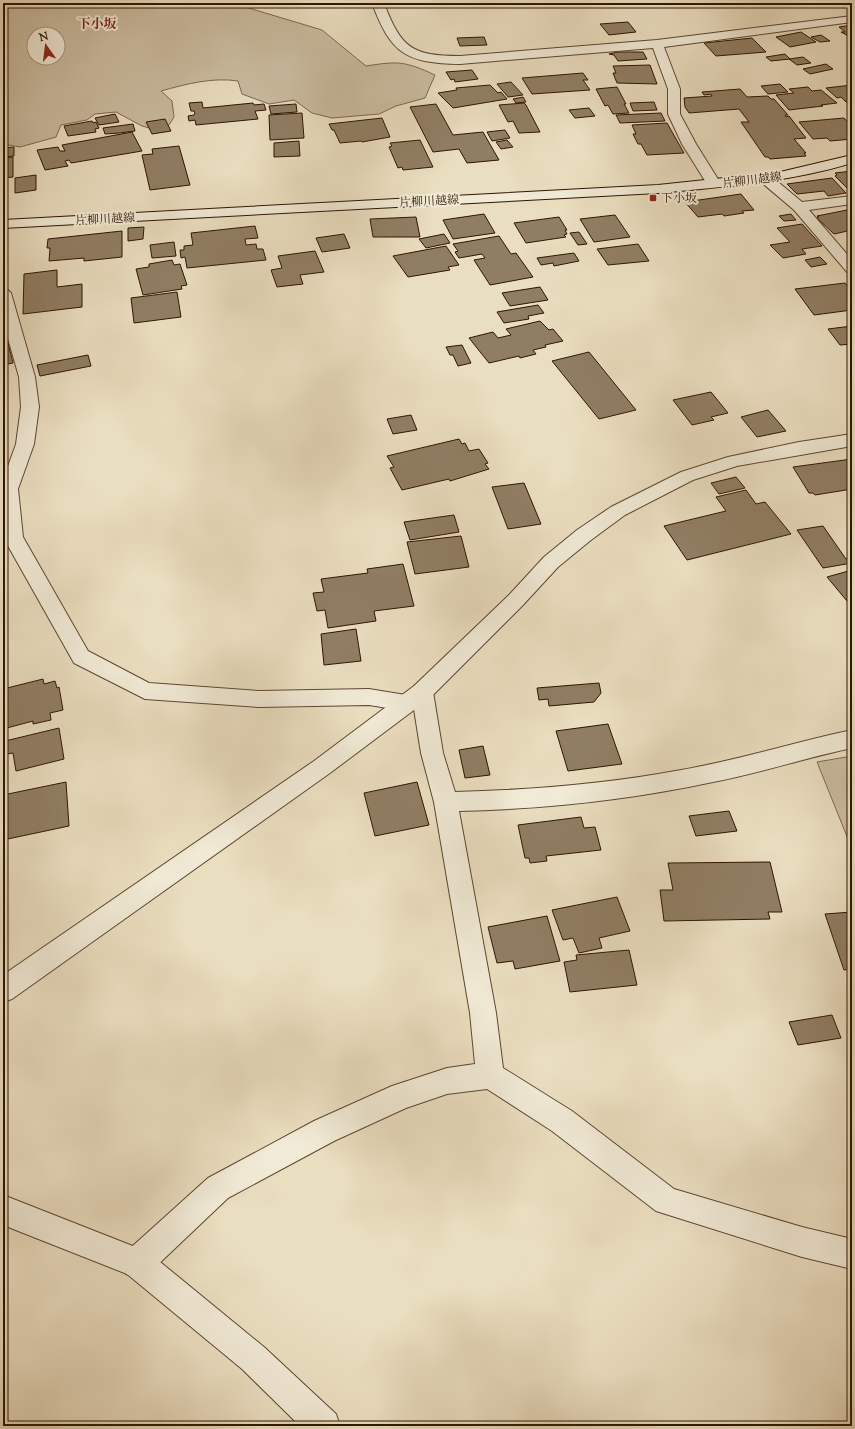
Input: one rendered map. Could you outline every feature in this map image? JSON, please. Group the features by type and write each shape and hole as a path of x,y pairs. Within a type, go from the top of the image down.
{"street":[{"path":"378,3 384,20 397,44 408,51 438,61 657,44 852,19"},
{"path":"657,44 674,89 674,114 689,144 714,184"},
{"name":"片柳川越線","path":"3,224 658,189 766,180 800,173 852,159"},
{"path":"766,180 799,207 852,269"},
{"path":"799,207 852,200"},
{"path":"3,292 27,377 30,407 25,444 9,489 8,538 81,658 145,691 259,699 414,697"},
{"path":"3,990 322,767 414,697 516,600 551,562 584,535 618,511 687,476 734,461 799,448 852,440"},
{"path":"414,697 446,802 483,1013 490,1075"},
{"path":"446,802 480,801 640,788 715,773 852,739"},
{"path":"137,1262 218,1188 324,1131 402,1096 447,1080 490,1075 562,1121 666,1201 802,1242 852,1254"},
{"path":"3,1210 137,1262 253,1358 324,1426"}],"shaded area":[{"path":"3,3 232,3 322,30 366,66 386,63 401,63 416,67 435,75 425,98 396,106 379,114 332,118 312,113 294,100 269,104 242,94 238,81 219,80 200,82 161,91 172,101 174,117 169,125 153,129 142,126 116,112 95,114 87,120 61,125 56,137 20,147 3,144"},
{"path":"852,756 852,849 817,762"}],"building":[{"path":"628,22 636,32 609,35 600,24"},
{"path":"852,25 852,38 841,32 845,32 839,27"},
{"path":"801,32 816,42 790,47 776,37"},
{"path":"821,35 830,41 820,42 811,37"},
{"path":"484,37 487,45 460,46 457,38"},
{"path":"752,38 766,52 716,56 704,43"},
{"path":"618,52 643,52 647,59 618,61 614,55 609,54"},
{"path":"785,54 790,59 771,61 766,57"},
{"path":"803,57 811,63 797,65 789,59"},
{"path":"826,64 833,69 810,74 803,69"},
{"path":"650,65 657,84 617,83 613,73 616,73 613,66"},
{"path":"472,70 478,79 455,82 454,79 451,80 446,72"},
{"path":"583,73 588,80 583,80 590,90 532,94 522,78"},
{"path":"511,82 523,95 508,97 497,84"},
{"path":"780,84 788,92 768,94 761,86"},
{"path":"490,85 498,93 501,92 507,99 453,108 438,93 457,90 456,88"},
{"path":"852,85 852,101 846,102 841,97 837,98 826,88"},
{"path":"617,87 629,113 613,114 608,105 605,106 596,89"},
{"path":"808,87 812,91 821,90 837,103 789,110 776,95 794,93 789,89"},
{"path":"740,89 747,97 768,96 771,99 774,99 788,115 785,115 786,117 789,116 806,138 794,139 806,153 804,153 806,156 770,159 765,157 741,122 749,122 739,109 689,113 685,107 684,98 712,96 711,94 704,95 702,92"},
{"path":"523,97 526,102 516,103 513,99"},
{"path":"202,102 203,108 253,103 254,105 264,104 266,110 255,111 258,119 196,125 195,120 189,121 188,116 194,115 195,113 194,111 191,111 189,103"},
{"path":"654,102 657,110 633,111 630,103"},
{"path":"524,103 540,132 519,133 513,121 508,122 499,105"},
{"path":"296,104 297,112 271,114 269,106"},
{"path":"436,104 453,135 483,132 499,160 467,163 459,149 433,152 410,107"},
{"path":"589,108 595,116 575,118 569,110"},
{"path":"302,113 304,138 270,140 269,115"},
{"path":"661,113 665,121 620,123 616,115"},
{"path":"115,114 119,122 99,125 95,118"},
{"path":"382,118 390,137 362,142 340,143 334,130 332,130 329,124"},
{"path":"844,118 852,127 852,139 830,141 827,138 813,139 799,122"},
{"path":"165,119 171,131 152,134 146,122"},
{"path":"92,121 93,123 96,122 99,128 95,129 96,132 68,136 64,126"},
{"path":"667,123 684,153 647,155 641,144 638,144 633,134 636,134 632,125"},
{"path":"133,124 135,131 105,134 103,128"},
{"path":"505,130 510,138 492,141 487,132"},
{"path":"132,132 142,151 71,163 69,160 65,161 68,166 45,170 37,150 58,147 60,151 65,151 62,145"},
{"path":"420,140 433,167 403,170 402,167 398,168 389,147 392,146 390,143"},
{"path":"507,140 513,147 501,149 496,142"},
{"path":"299,141 300,156 274,157 274,143"},
{"path":"179,146 190,185 150,190 142,155 153,154 152,149"},
{"path":"14,147 14,156 3,157 3,148"},
{"path":"13,157 13,177 3,178 3,158"},
{"path":"852,171 852,189 849,190 835,176 837,175 835,173"},
{"path":"36,175 36,190 15,193 15,178"},
{"path":"832,178 846,193 828,196 824,191 797,194 787,184"},
{"path":"741,194 754,210 742,211 744,213 724,216 722,214 698,217 685,202"},
{"path":"852,209 852,230 834,234 817,218 819,217 817,216"},
{"path":"484,214 495,233 453,239 443,220"},
{"path":"791,214 796,220 784,221 779,216"},
{"path":"615,215 630,237 594,242 580,219"},
{"path":"416,217 420,237 373,237 370,219"},
{"path":"559,217 567,230 565,230 567,234 564,235 566,237 526,243 514,223"},
{"path":"802,224 822,246 802,249 806,254 783,258 770,245 790,242 777,228"},
{"path":"255,226 258,238 245,239 246,245 256,244 257,249 263,249 266,260 187,268 185,257 181,258 180,250 184,250 184,246 193,245 191,233"},
{"path":"144,227 143,239 128,241 128,228"},
{"path":"122,231 122,257 84,261 84,258 49,261 50,248 47,248 48,239"},
{"path":"579,232 587,244 578,245 570,233"},
{"path":"344,234 350,248 322,252 316,238"},
{"path":"444,234 450,243 426,248 419,239"},
{"path":"499,236 511,254 516,253 533,277 490,285 474,260 485,258 482,254 459,258 455,252 458,251 453,244"},
{"path":"174,242 176,256 152,258 150,245"},
{"path":"638,244 649,261 608,265 597,249"},
{"path":"446,246 459,265 448,267 450,270 408,277 393,256"},
{"path":"315,251 324,272 300,275 303,284 277,287 271,270 282,268 278,256"},
{"path":"574,253 579,261 554,266 553,263 541,265 537,258"},
{"path":"820,257 827,264 811,267 805,260"},
{"path":"172,260 174,265 180,264 187,285 181,286 182,289 143,295 136,269 149,267 149,264"},
{"path":"57,270 57,287 82,284 82,307 23,314 24,274"},
{"path":"845,283 852,292 852,310 814,315 795,289"},
{"path":"540,287 548,300 510,306 502,293"},
{"path":"177,292 181,317 134,323 131,298"},
{"path":"538,305 544,313 528,316 529,319 504,323 497,312"},
{"path":"540,321 549,330 553,329 563,341 545,345 546,347 533,350 536,354 520,358 519,356 489,363 469,338 493,332 498,338 511,335 506,329"},
{"path":"852,326 852,344 840,345 828,329"},
{"path":"8,343 13,363 3,365 3,344"},
{"path":"462,345 471,363 458,366 453,355 450,355 446,347"},
{"path":"589,352 636,410 599,419 552,361"},
{"path":"88,355 91,366 40,376 37,365"},
{"path":"711,392 728,413 711,417 714,420 692,425 673,400"},
{"path":"768,410 786,431 757,437 741,417"},
{"path":"411,415 417,430 393,434 387,419"},
{"path":"459,439 462,444 465,443 469,451 479,449 488,463 485,464 489,469 450,481 449,479 402,490 390,468 394,467 387,456"},
{"path":"852,459 852,489 815,495 813,493 809,493 793,467"},
{"path":"736,477 745,488 719,494 711,483"},
{"path":"524,483 541,524 508,529 492,487"},
{"path":"746,490 756,504 765,502 791,534 687,560 664,526 726,511 716,497"},
{"path":"454,515 459,532 410,540 404,522"},
{"path":"823,526 846,559 852,558 852,563 823,568 797,530"},
{"path":"461,536 469,567 415,574 407,542"},
{"path":"403,564 414,606 374,611 376,621 328,628 325,610 317,611 313,593 324,592 321,579 368,573 367,569"},
{"path":"852,570 852,607 827,577"},
{"path":"356,629 361,661 324,665 321,634"},
{"path":"43,679 44,684 55,681 57,688 59,687 63,710 50,713 51,720 33,724 33,721 3,729 3,689"},
{"path":"599,683 601,693 594,702 549,706 548,699 539,700 537,688"},
{"path":"608,724 622,764 568,771 556,731"},
{"path":"59,728 64,759 16,771 13,753 7,754 5,741"},
{"path":"483,746 490,775 465,778 459,750"},
{"path":"66,782 69,826 3,840 3,795"},
{"path":"417,782 429,825 375,836 364,793"},
{"path":"729,811 737,831 696,836 689,816"},
{"path":"581,817 584,828 595,827 601,850 546,856 547,861 530,863 529,858 525,858 518,825"},
{"path":"770,862 782,912 768,912 770,919 664,921 660,890 673,890 668,863"},
{"path":"617,897 630,931 599,938 602,948 579,953 573,938 563,940 552,910"},
{"path":"852,912 852,969 844,970 825,914"},
{"path":"547,916 560,961 515,969 513,961 497,963 488,927"},
{"path":"629,950 637,985 570,992 564,962 577,960 576,955"},
{"path":"832,1015 841,1038 798,1045 789,1022"}],"place":[{"name":"下小坂","path":"653,198"}],"district":[{"name":"下小坂","path":"97,23"}]}
